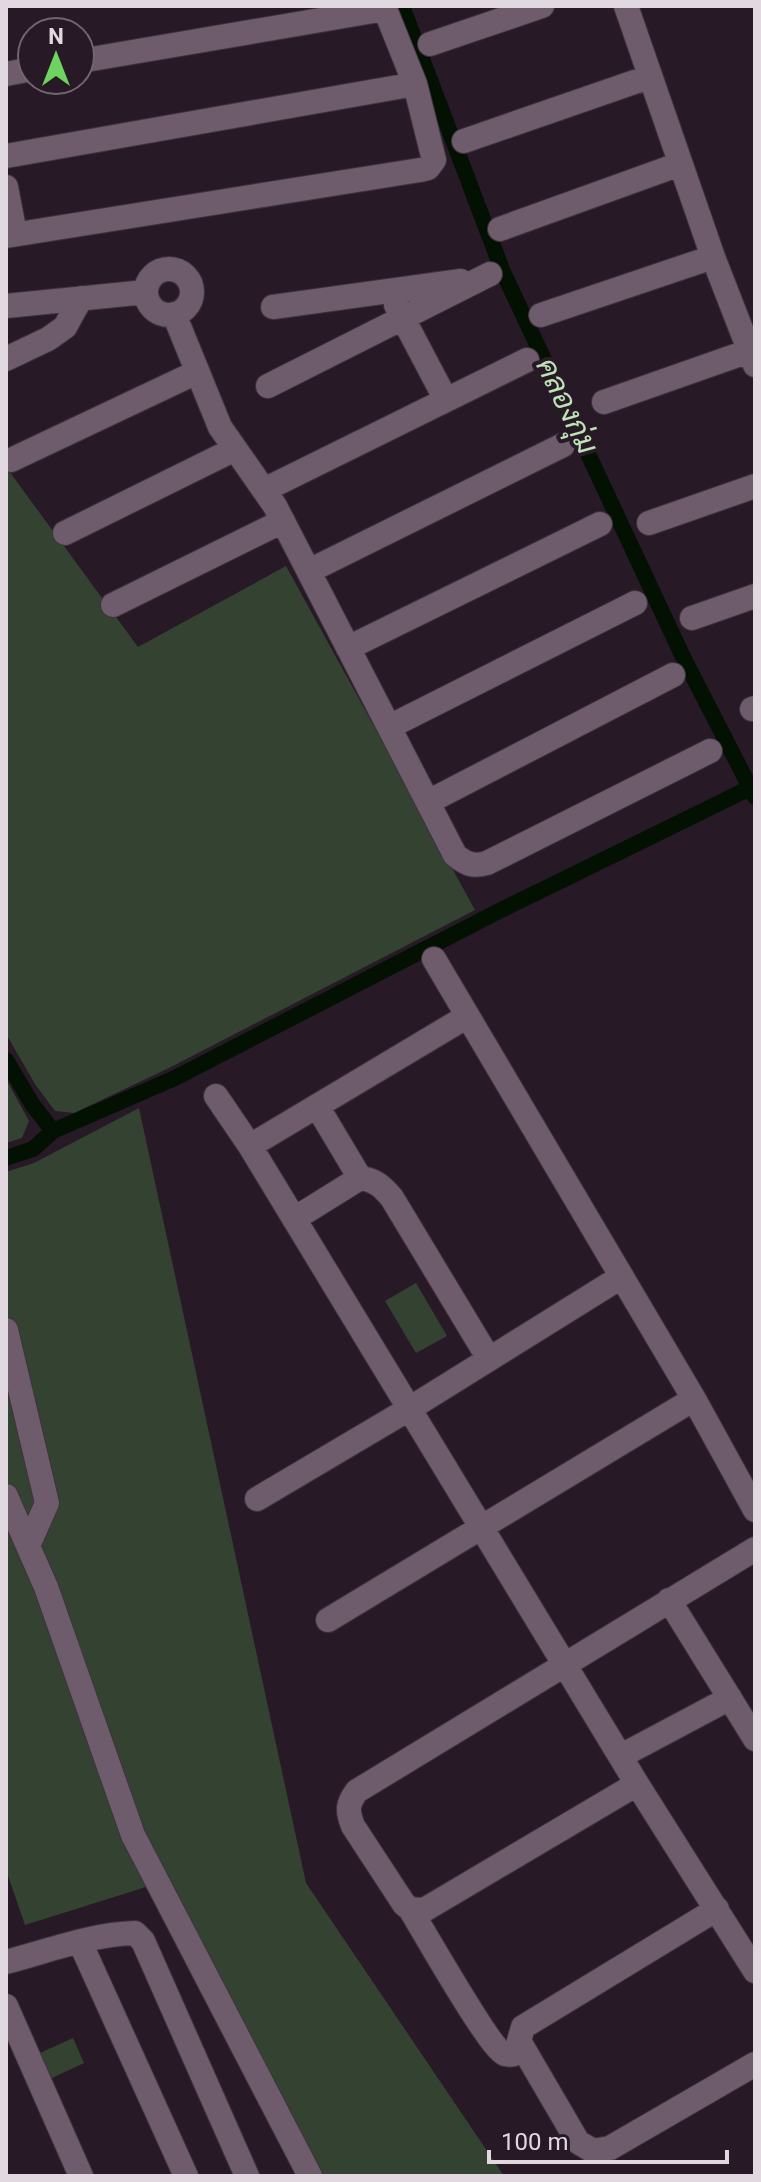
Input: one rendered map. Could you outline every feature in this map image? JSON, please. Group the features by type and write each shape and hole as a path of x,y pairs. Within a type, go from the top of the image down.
{"street":[{"path":"430,44 542,6"},
{"path":"604,402 753,355 713,257 626,6"},
{"path":"6,187 10,235 428,168 434,156 415,84 384,8 96,58"},
{"path":"464,141 649,77"},
{"path":"6,156 415,84"},
{"path":"500,229 680,164"},
{"path":"541,315 713,257"},
{"path":"167,269 182,273 192,292 187,306 174,314 153,308 146,292 149,281 167,269"},
{"path":"268,386 486,276 273,307"},
{"path":"391,291 402,319 446,400"},
{"path":"6,306 146,292"},
{"path":"6,359 48,339 65,327 81,298"},
{"path":"174,314 220,427 283,521 455,855 465,863 476,866 487,863 710,751"},
{"path":"264,490 527,360"},
{"path":"11,460 197,372"},
{"path":"309,571 563,445"},
{"path":"65,533 235,449"},
{"path":"649,523 755,486"},
{"path":"113,605 283,521"},
{"path":"348,648 600,524"},
{"path":"692,618 755,596"},
{"path":"389,727 635,603"},
{"path":"428,802 673,675"},
{"path":"434,959 694,1399 750,1484 755,1510"},
{"path":"250,1146 466,1017"},
{"path":"216,1096 250,1146 637,1784 755,1971"},
{"path":"317,1106 360,1178"},
{"path":"294,1219 360,1178 371,1179 381,1185 392,1198 489,1359"},
{"path":"257,1499 621,1277"},
{"path":"6,1330 47,1503 28,1546"},
{"path":"328,1620 694,1399"},
{"path":"6,1496 46,1587 133,1835 310,2176"},
{"path":"523,2050 511,2055 501,2052 353,1826 348,1803 357,1791 755,1549"},
{"path":"669,1600 755,1739"},
{"path":"621,1756 730,1698"},
{"path":"410,1909 424,1910 637,1784"},
{"path":"717,1909 523,2027 519,2041 578,2142 593,2151 610,2148 755,2064"},
{"path":"6,1962 119,1933 135,1933 143,1941 247,2176"},
{"path":"80,1942 186,2176"},
{"path":"6,2006 81,2176"}],"green space":[{"path":"6,467 138,647 286,566 475,910 169,1068 74,1113 55,1111 6,1034"},
{"path":"6,1079 29,1121 22,1138 6,1143"},
{"path":"139,1108 306,1883 504,2176 301,2176 149,1886 25,1925 6,1870 6,1172 34,1163"},
{"path":"416,1283 447,1336 416,1353 385,1301"},
{"path":"73,2038 84,2063 50,2079 38,2054"}],"waterway":[{"name":"คลองกุ่ม","path":"402,6 503,272 684,659 755,797"},
{"path":"53,1131 175,1078 501,910 750,788"},
{"path":"6,1060 32,1104 53,1131 33,1149 6,1158"}]}
